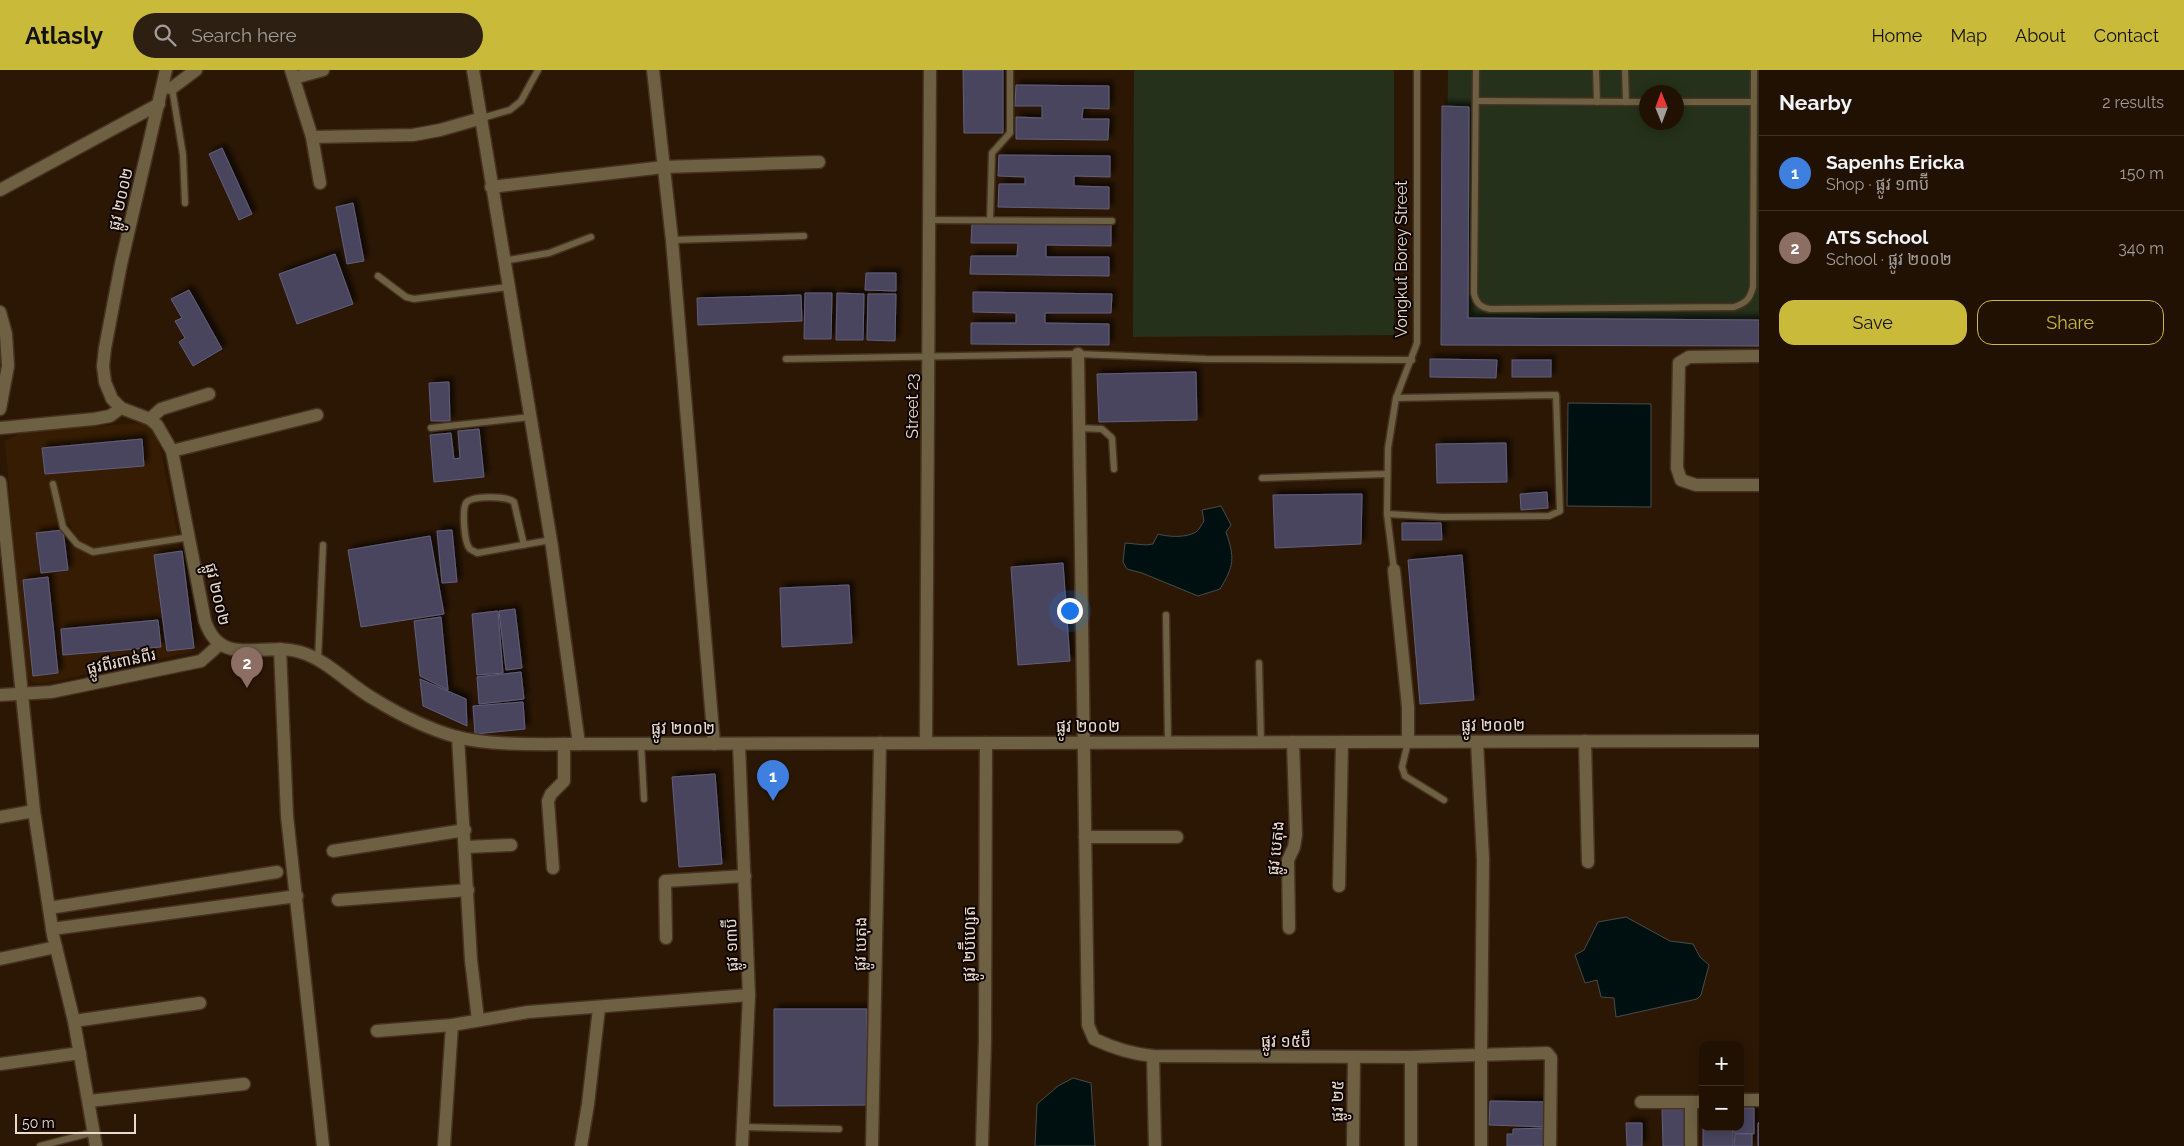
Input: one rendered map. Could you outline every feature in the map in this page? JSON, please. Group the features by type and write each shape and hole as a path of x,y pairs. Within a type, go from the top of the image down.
{"street":[{"name":"ផ្លូវ ២០០២","path":"120,408 112,399 105,382 105,348 121,264 159,104 167,88 166,70"},
{"path":"167,88 196,70"},
{"path":"320,183 312,137 292,74 323,70"},
{"path":"473,70 503,261 551,540 579,744"},
{"path":"653,70 672,240 714,744"},
{"name":"Street 23","path":"926,743 930,70"},
{"path":"0,190 159,104"},
{"path":"312,137 413,135 440,130 482,118"},
{"path":"491,187 664,167 819,162"},
{"path":"0,312 6,334 8,366 0,409"},
{"path":"1078,354 1085,837 1178,837"},
{"path":"1759,356 1689,357 1679,363 1677,468 1681,480 1696,485 1759,484"},
{"path":"0,428 94,419 110,416 120,408 150,419 161,408 209,394"},
{"path":"172,451 317,415"},
{"name":"ផ្លូវ ២០០២","path":"150,419 158,425 172,451 205,621 208,632 219,645 235,650 280,649 300,652 318,660 373,699 423,725 458,737 482,741 564,744 1759,741"},
{"path":"0,482 34,811 52,929 74,1021 96,1146"},
{"name":"Vongkut Borey Street","path":"1394,570 1408,706 1408,742"},
{"name":"ផ្លូវពីរពាន់ពីរ","path":"0,695 23,692 51,692 201,661 219,645"},
{"path":"280,649 287,816 323,1146"},
{"path":"458,737 466,847 471,960 478,1020"},
{"path":"1585,741 1588,862"},
{"name":"ផ្លូវ បេតុង","path":"1289,928 1288,860 1294,847 1296,835 1293,742"},
{"path":"1339,886 1342,742"},
{"path":"1478,742 1484,859 1480,1055 1482,1146"},
{"name":"ផ្លូវ បេតុង","path":"872,1146 880,743"},
{"name":"ផ្លូវ ២ប៊ីហ្សេត","path":"982,1146 985,1032 986,743"},
{"path":"553,868 548,801 551,794 564,781 564,744"},
{"name":"ផ្លូវ ១៣ប៊ី","path":"739,744 748,994 742,1146"},
{"path":"0,818 34,811"},
{"path":"334,851 465,830"},
{"name":"ផ្លូវ ១៥ប៊ី","path":"1085,837 1088,1025 1094,1039 1111,1047 1140,1055 1153,1056 1411,1057 1547,1053 1552,1058 1550,1146"},
{"path":"466,847 511,845"},
{"path":"49,908 277,872"},
{"path":"666,938 665,881 745,876"},
{"path":"338,900 468,890"},
{"path":"52,929 297,896"},
{"path":"0,959 56,947"},
{"path":"378,1031 452,1025 528,1012 599,1008 748,994"},
{"path":"74,1021 200,1002"},
{"path":"581,1146 588,1104 599,1008"},
{"path":"444,1146 452,1025"},
{"path":"0,1064 80,1053"},
{"path":"1153,1056 1155,1146"},
{"name":"ផ្លូវ ២៥","path":"1353,1146 1354,1057"},
{"path":"1411,1057 1411,1146"},
{"path":"89,1101 244,1084"},
{"path":"1744,1100 1759,1100"},
{"path":"1641,1102 1697,1102 1691,1146"}],"lane":[{"path":"482,118 510,110 521,101 538,70"},
{"path":"990,220 992,153 1010,133 1010,70"},
{"name":"Vongkut Borey Street","path":"1394,570 1386,514 1388,448 1396,398 1417,343 1417,70"},
{"path":"1476,70 1474,294 1476,301 1482,307 1490,309 1734,306 1744,304 1750,297 1753,287 1754,70"},
{"path":"1596,70 1597,102"},
{"path":"1625,70 1626,102"},
{"path":"167,88 183,155 186,204"},
{"path":"1476,101 1639,102"},
{"path":"1684,102 1754,102"},
{"path":"930,220 1112,221"},
{"path":"672,240 804,236"},
{"path":"503,261 549,253 591,237"},
{"path":"378,276 406,297 414,299 508,287"},
{"path":"786,359 1078,354 1206,359 1412,360"},
{"path":"1386,514 1442,517 1549,516 1560,511 1556,395 1396,398"},
{"path":"431,428 530,417"},
{"path":"1079,428 1102,429 1112,438 1114,469"},
{"path":"1262,478 1387,474"},
{"path":"53,484 63,527 77,544 93,552 190,537"},
{"path":"524,545 514,502 503,497 472,499 467,502 464,511 466,542 470,549 477,553 524,545 551,540"},
{"path":"318,660 323,545"},
{"path":"1166,615 1168,742"},
{"path":"1259,663 1262,742"},
{"path":"1408,742 1402,767 1405,776 1444,800"},
{"path":"641,744 644,799"},
{"path":"743,1127 839,1129"},
{"path":"40,1146 94,1132"}],"shaded area":[{"path":"1568,403 1651,404 1651,507 1567,506"},
{"path":"146,422 158,437 199,641 191,652 41,684 29,680 25,669 5,441 21,433"},
{"path":"1221,506 1231,525 1226,532 1231,549 1232,562 1220,589 1198,596 1142,573 1127,569 1123,562 1125,543 1146,545 1153,544 1158,534 1177,536 1192,534 1197,531 1204,521 1202,510"},
{"path":"1626,917 1670,941 1693,944 1700,957 1709,965 1701,995 1697,999 1616,1017 1614,998 1601,997 1597,980 1585,983 1575,955 1584,950 1598,922"},
{"path":"1073,1078 1091,1083 1095,1146 1035,1146 1037,1104 1058,1086"}],"green space":[{"path":"1134,70 1394,70 1394,335 1133,337"},
{"path":"1448,70 1759,70 1759,321 1445,324"}],"building":[{"path":"963,70 1003,70 1003,133 964,133"},
{"path":"1016,85 1109,86 1109,109 1083,108 1082,119 1109,119 1108,140 1016,139 1016,117 1042,118 1042,106 1015,106"},
{"path":"1442,106 1469,107 1468,318 1759,320 1759,346 1441,345"},
{"path":"222,148 252,214 239,220 209,154"},
{"path":"999,155 1110,156 1110,177 1074,176 1074,186 1109,187 1109,209 998,207 999,184 1025,184 1025,177 998,176"},
{"path":"353,203 364,261 347,264 336,207"},
{"path":"972,222 1111,224 1111,246 1046,245 1046,257 1109,257 1109,276 970,274 971,256 1017,256 1018,243 971,243"},
{"path":"335,254 353,304 297,324 279,274"},
{"path":"866,273 896,273 896,291 865,290"},
{"path":"189,290 222,349 193,366 179,342 185,338 175,321 182,318 171,299"},
{"path":"973,292 1112,294 1111,313 1045,313 1045,323 1109,324 1109,345 971,344 971,323 1016,323 1016,313 973,312"},
{"path":"805,293 832,293 831,339 804,339"},
{"path":"837,293 864,294 863,340 836,340"},
{"path":"868,294 896,294 895,341 867,340"},
{"path":"801,295 802,321 698,325 697,298"},
{"path":"1430,359 1497,360 1496,378 1430,377"},
{"path":"1512,360 1551,360 1551,377 1512,377"},
{"path":"1196,372 1197,420 1099,422 1097,374"},
{"path":"449,382 450,421 431,421 429,383"},
{"path":"479,429 484,477 434,482 430,435 451,433 454,459 460,458 458,431"},
{"path":"142,439 144,466 45,474 42,448"},
{"path":"1506,443 1507,482 1437,483 1436,444"},
{"path":"1547,492 1548,508 1521,510 1520,494"},
{"path":"1362,494 1361,544 1275,548 1273,495"},
{"path":"1402,523 1441,523 1442,540 1402,540"},
{"path":"63,530 68,570 41,573 36,533"},
{"path":"452,530 457,582 442,583 437,531"},
{"path":"430,536 444,614 361,627 348,550"},
{"path":"182,551 194,648 167,651 154,555"},
{"path":"1462,555 1474,700 1420,704 1408,560"},
{"path":"1063,563 1070,661 1018,665 1011,567"},
{"path":"48,577 58,673 33,676 23,580"},
{"path":"849,585 852,643 782,647 780,588"},
{"path":"515,609 522,668 506,670 499,611"},
{"path":"498,611 503,673 477,675 472,614"},
{"path":"441,617 448,690 420,676 414,621"},
{"path":"158,620 161,647 63,655 61,629"},
{"path":"521,672 524,699 479,704 477,677"},
{"path":"420,679 466,699 467,726 423,706"},
{"path":"523,702 525,729 475,734 473,706"},
{"path":"715,774 722,864 679,867 672,777"},
{"path":"774,1009 867,1009 867,1105 774,1106"},
{"path":"1490,1101 1549,1102 1548,1127 1489,1125"},
{"path":"1744,1108 1754,1108 1754,1134 1734,1133 1734,1131 1744,1131"},
{"path":"1662,1109 1685,1109 1685,1146 1663,1146"},
{"path":"1626,1123 1642,1123 1642,1146 1627,1146"},
{"path":"1758,1123 1759,1146 1758,1146"},
{"path":"1548,1128 1548,1146 1507,1146 1507,1134 1513,1134 1513,1129"},
{"path":"1703,1131 1733,1131 1733,1146 1703,1146"},
{"path":"1735,1134 1752,1134 1752,1146 1734,1146"}],"place":[{"name":"ATS School","path":"247,688"},
{"name":"Sapenhs Ericka","path":"773,801"}]}
